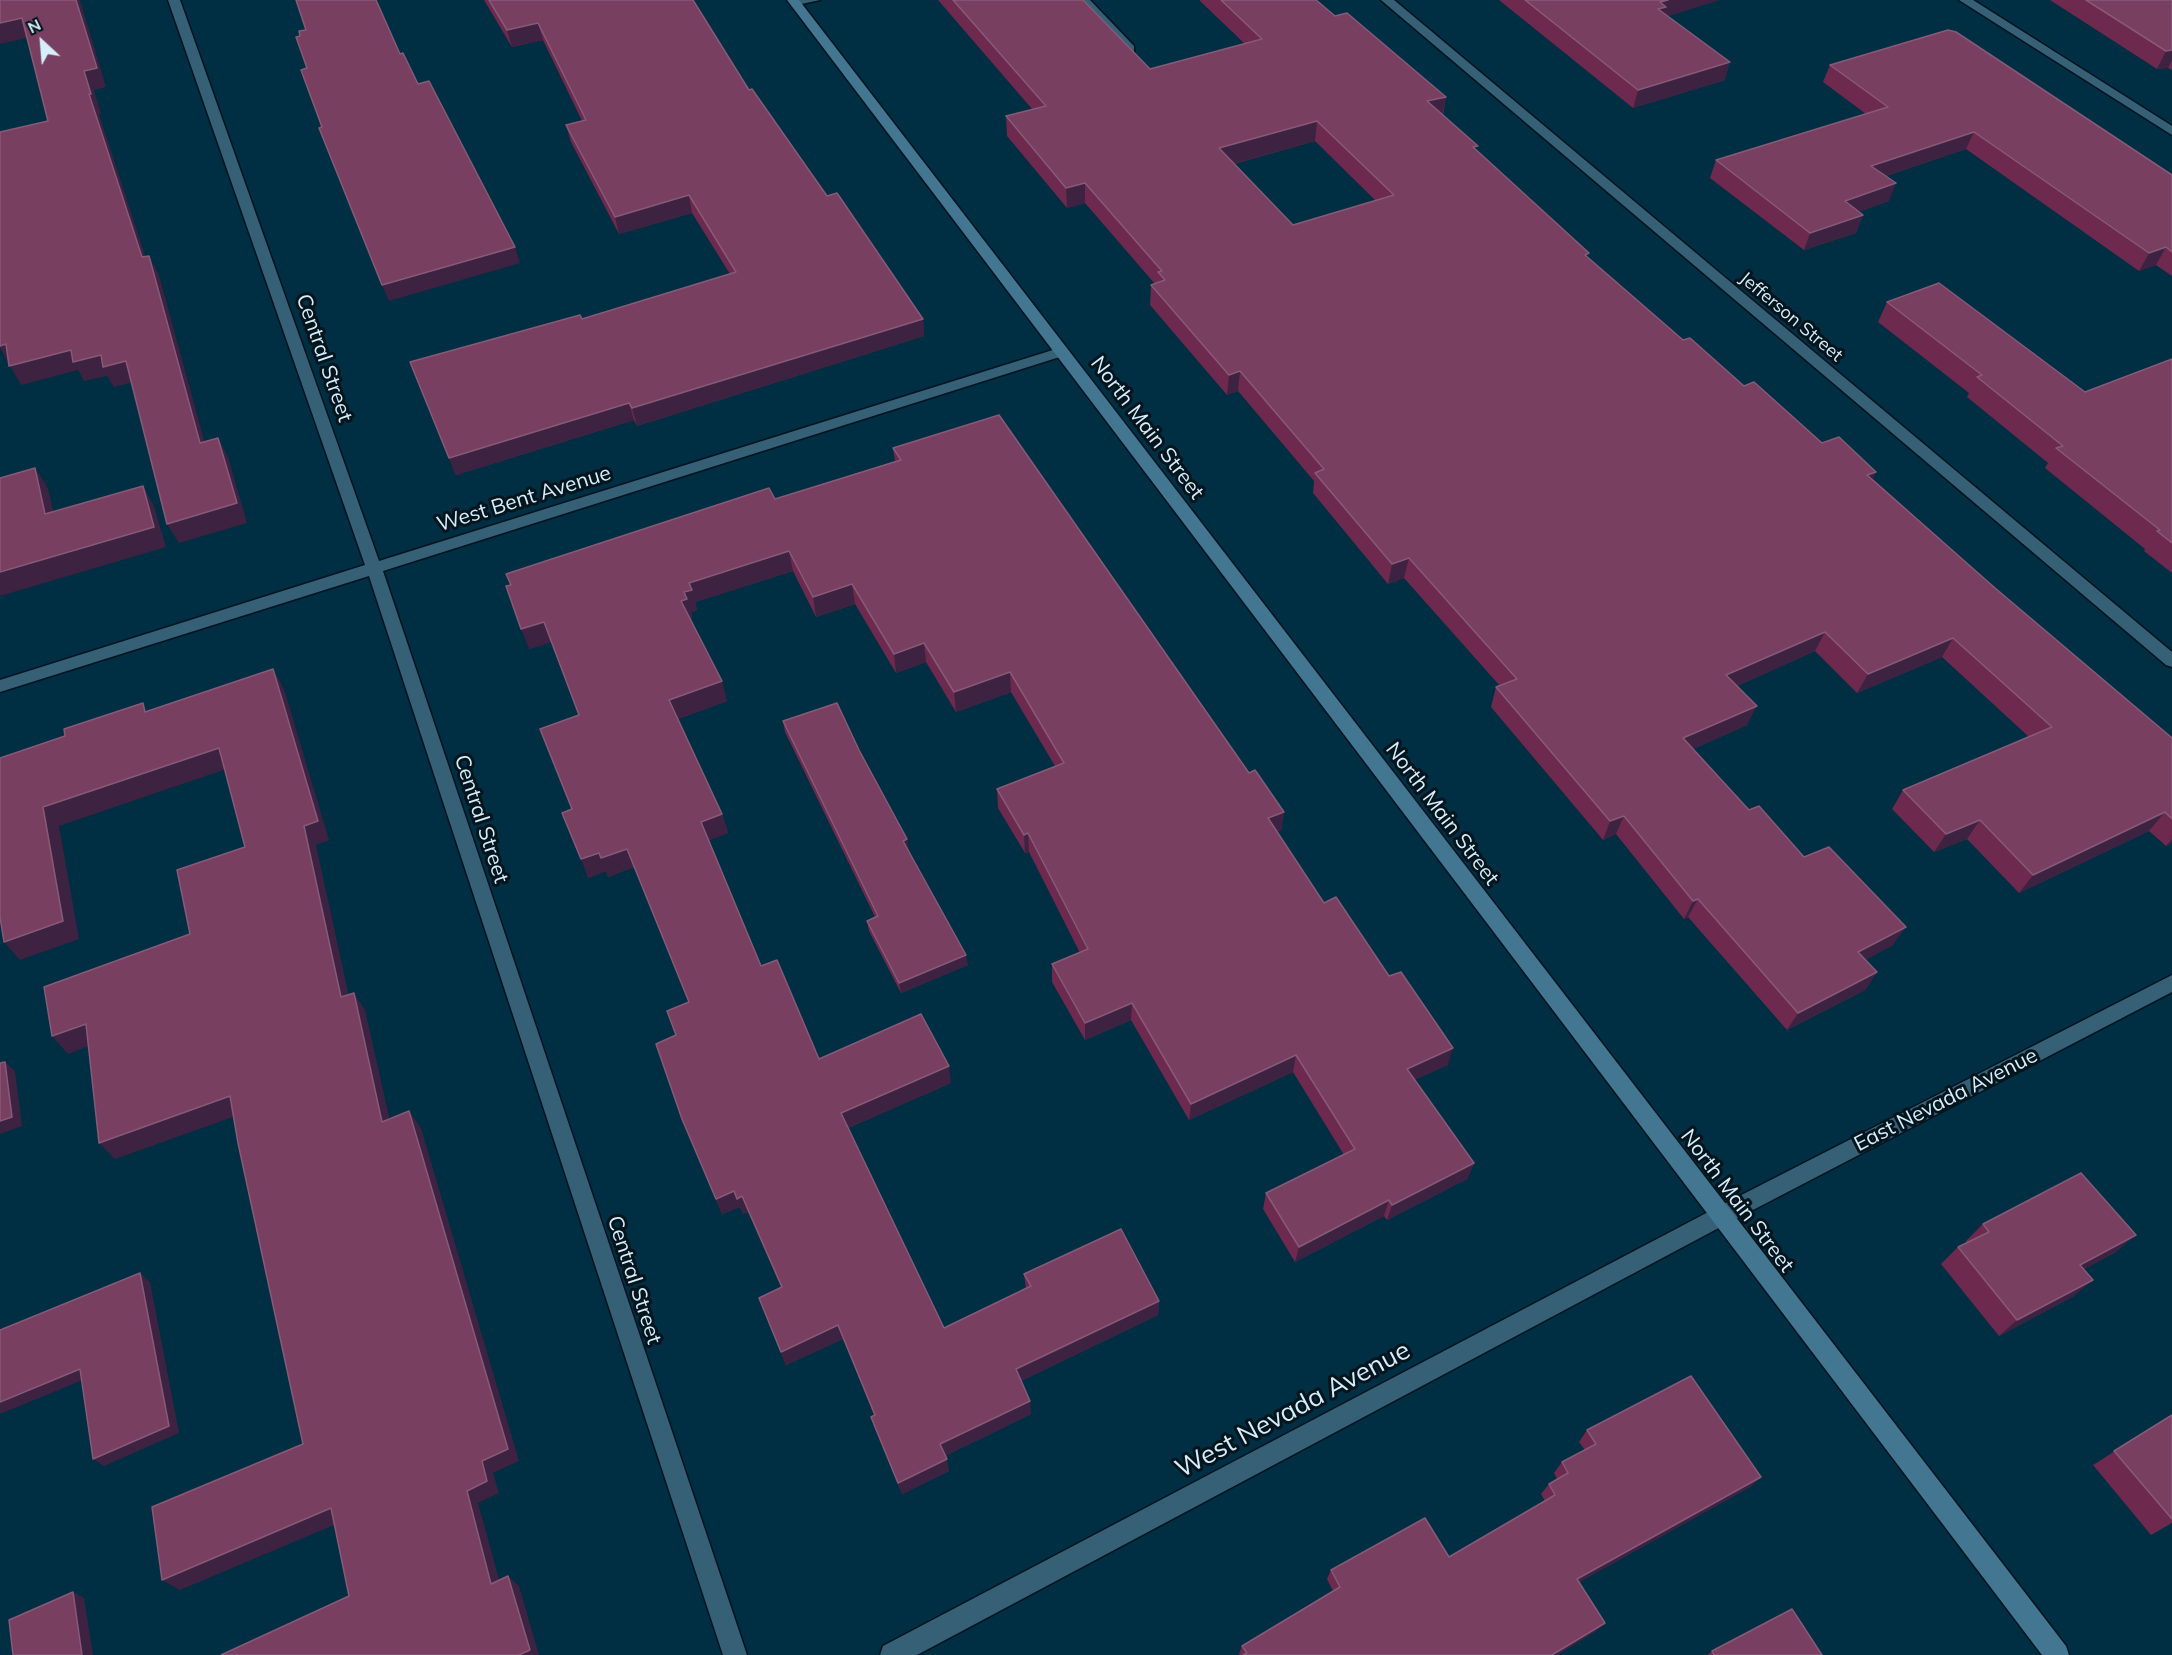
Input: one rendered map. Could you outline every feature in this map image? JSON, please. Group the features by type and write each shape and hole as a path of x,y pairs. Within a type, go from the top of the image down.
{"main road":[{"name":"North Main Street","path":"801,1 1061,352 2057,1655"}],"street":[{"name":"Central Street","path":"174,0 374,568 735,1655"},
{"path":"1084,0 1140,60"},
{"name":"Jefferson Street","path":"1387,0 2172,661"},
{"path":"1965,0 2172,131"},
{"name":"West Bent Avenue","path":"0,686 1061,352"},
{"name":"East Nevada Avenue","path":"1721,1216 2172,983"},
{"name":"West Nevada Avenue","path":"892,1655 1721,1216"}],"building":[{"path":"0,0 76,0 97,68 84,71 91,94 89,94 142,257 149,256 200,443 218,438 237,503 167,524 126,361 103,367 101,355 73,362 71,350 9,366 6,344 0,346 0,132 48,121 22,18 0,23"},
{"path":"296,0 376,0 400,54 403,53 418,84 429,81 515,247 382,285 319,128 322,127 301,70 307,68 296,37 300,36 299,31 306,30"},
{"path":"489,0 693,0 749,90 752,89 827,196 837,193 923,319 632,408 629,403 449,458 410,362 580,315 582,319 736,272 689,195 615,217 566,125 586,120 538,23 507,30"},
{"path":"953,0 1083,0 1150,69 1262,39 1221,0 1316,0 1335,16 1347,13 1446,97 1427,101 1478,146 1473,147 1589,253 1585,255 1683,340 1690,338 1744,386 1754,382 1822,443 1839,437 1876,472 1867,475 1995,588 2172,738 2172,819 2165,812 2033,875 1980,820 1946,834 1903,790 2052,727 1953,638 1868,674 1825,632 1726,675 1757,706 1683,738 1749,810 1759,806 1804,857 1829,847 1906,927 1858,952 1877,972 1798,1013 1698,899 1693,901 1624,816 1610,821 1496,687 1517,679 1409,558 1392,564 1315,473 1324,469 1240,371 1229,375 1151,285 1165,280 1158,272 1162,271 1085,183 1066,188 1006,116 1046,106","holes":["1317,121 1394,195 1293,225 1219,148"]},
{"path":"1525,0 1668,0 1660,2 1666,7 1658,9 1730,62 1638,90"},
{"path":"2086,0 2172,0 2172,50 2166,51"},
{"path":"1948,30 1956,32 2172,175 2172,252 2166,247 2149,253 1974,132 1871,166 1896,183 1845,201 1863,215 1810,233 1716,160 1888,107 1830,65"},
{"path":"1939,283 2085,392 2172,359 2172,543 2157,531 2160,530 2056,448 2063,446 1977,377 1982,375 1887,302"},
{"path":"999,415 1249,773 1255,770 1284,812 1268,818 1324,903 1336,897 1389,976 1401,972 1453,1048 1407,1069 1474,1163 1392,1205 1389,1200 1299,1247 1266,1193 1355,1149 1296,1055 1191,1104 1132,1003 1085,1023 1052,964 1088,949 1028,833 1024,835 997,789 1064,763 1010,672 954,692 924,643 894,654 852,584 813,597 789,551 689,583 692,590 684,592 687,599 681,601 722,681 669,700 722,814 701,822 761,966 777,960 819,1059 921,1014 949,1066 841,1113 944,1328 1031,1286 1024,1274 1121,1229 1159,1301 1016,1369 1030,1401 940,1444 947,1459 898,1483 871,1417 875,1415 838,1325 781,1352 759,1298 782,1287 742,1196 737,1199 734,1191 716,1199 682,1119 656,1044 676,1035 667,1011 689,1002 627,849 601,858 599,853 581,859 562,813 572,809 540,729 579,715 544,622 521,629 506,586 511,585 506,574 769,488 775,499 901,460 893,448"},
{"path":"35,468 45,514 143,486 154,527 0,572 0,478"},
{"path":"273,669 318,821 304,826 341,997 354,993 382,1122 409,1111 508,1449 482,1461 487,1481 467,1491 491,1584 508,1576 530,1650 519,1655 221,1655 349,1596 331,1508 162,1580 152,1507 303,1444 238,1143 230,1096 99,1143 86,1024 52,1036 44,987 190,934 177,870 245,847 219,748 43,807 63,921 4,942 0,917 0,758 65,736 64,729 143,703 145,712"},
{"path":"837,703 859,750 907,839 903,841 966,955 899,983 867,921 878,916 783,721"},
{"path":"5,1062 12,1117 0,1121 0,1063"},
{"path":"2081,1173 2136,1235 2080,1265 2093,1280 2017,1320 1958,1247 1989,1232 1983,1224"},
{"path":"140,1273 169,1426 93,1459 80,1369 0,1402 0,1330"},
{"path":"1691,1376 1761,1477 1577,1579 1605,1623 1552,1655 1243,1655 1247,1653 1242,1646 1340,1587 1331,1570 1425,1518 1449,1557 1555,1495 1549,1484 1568,1473 1562,1462 1596,1444 1587,1430"},
{"path":"2172,1415 2172,1519 2114,1451"},
{"path":"73,1592 82,1655 13,1655 9,1620"},
{"path":"1792,1609 1822,1655 1714,1655 1712,1651"}]}
